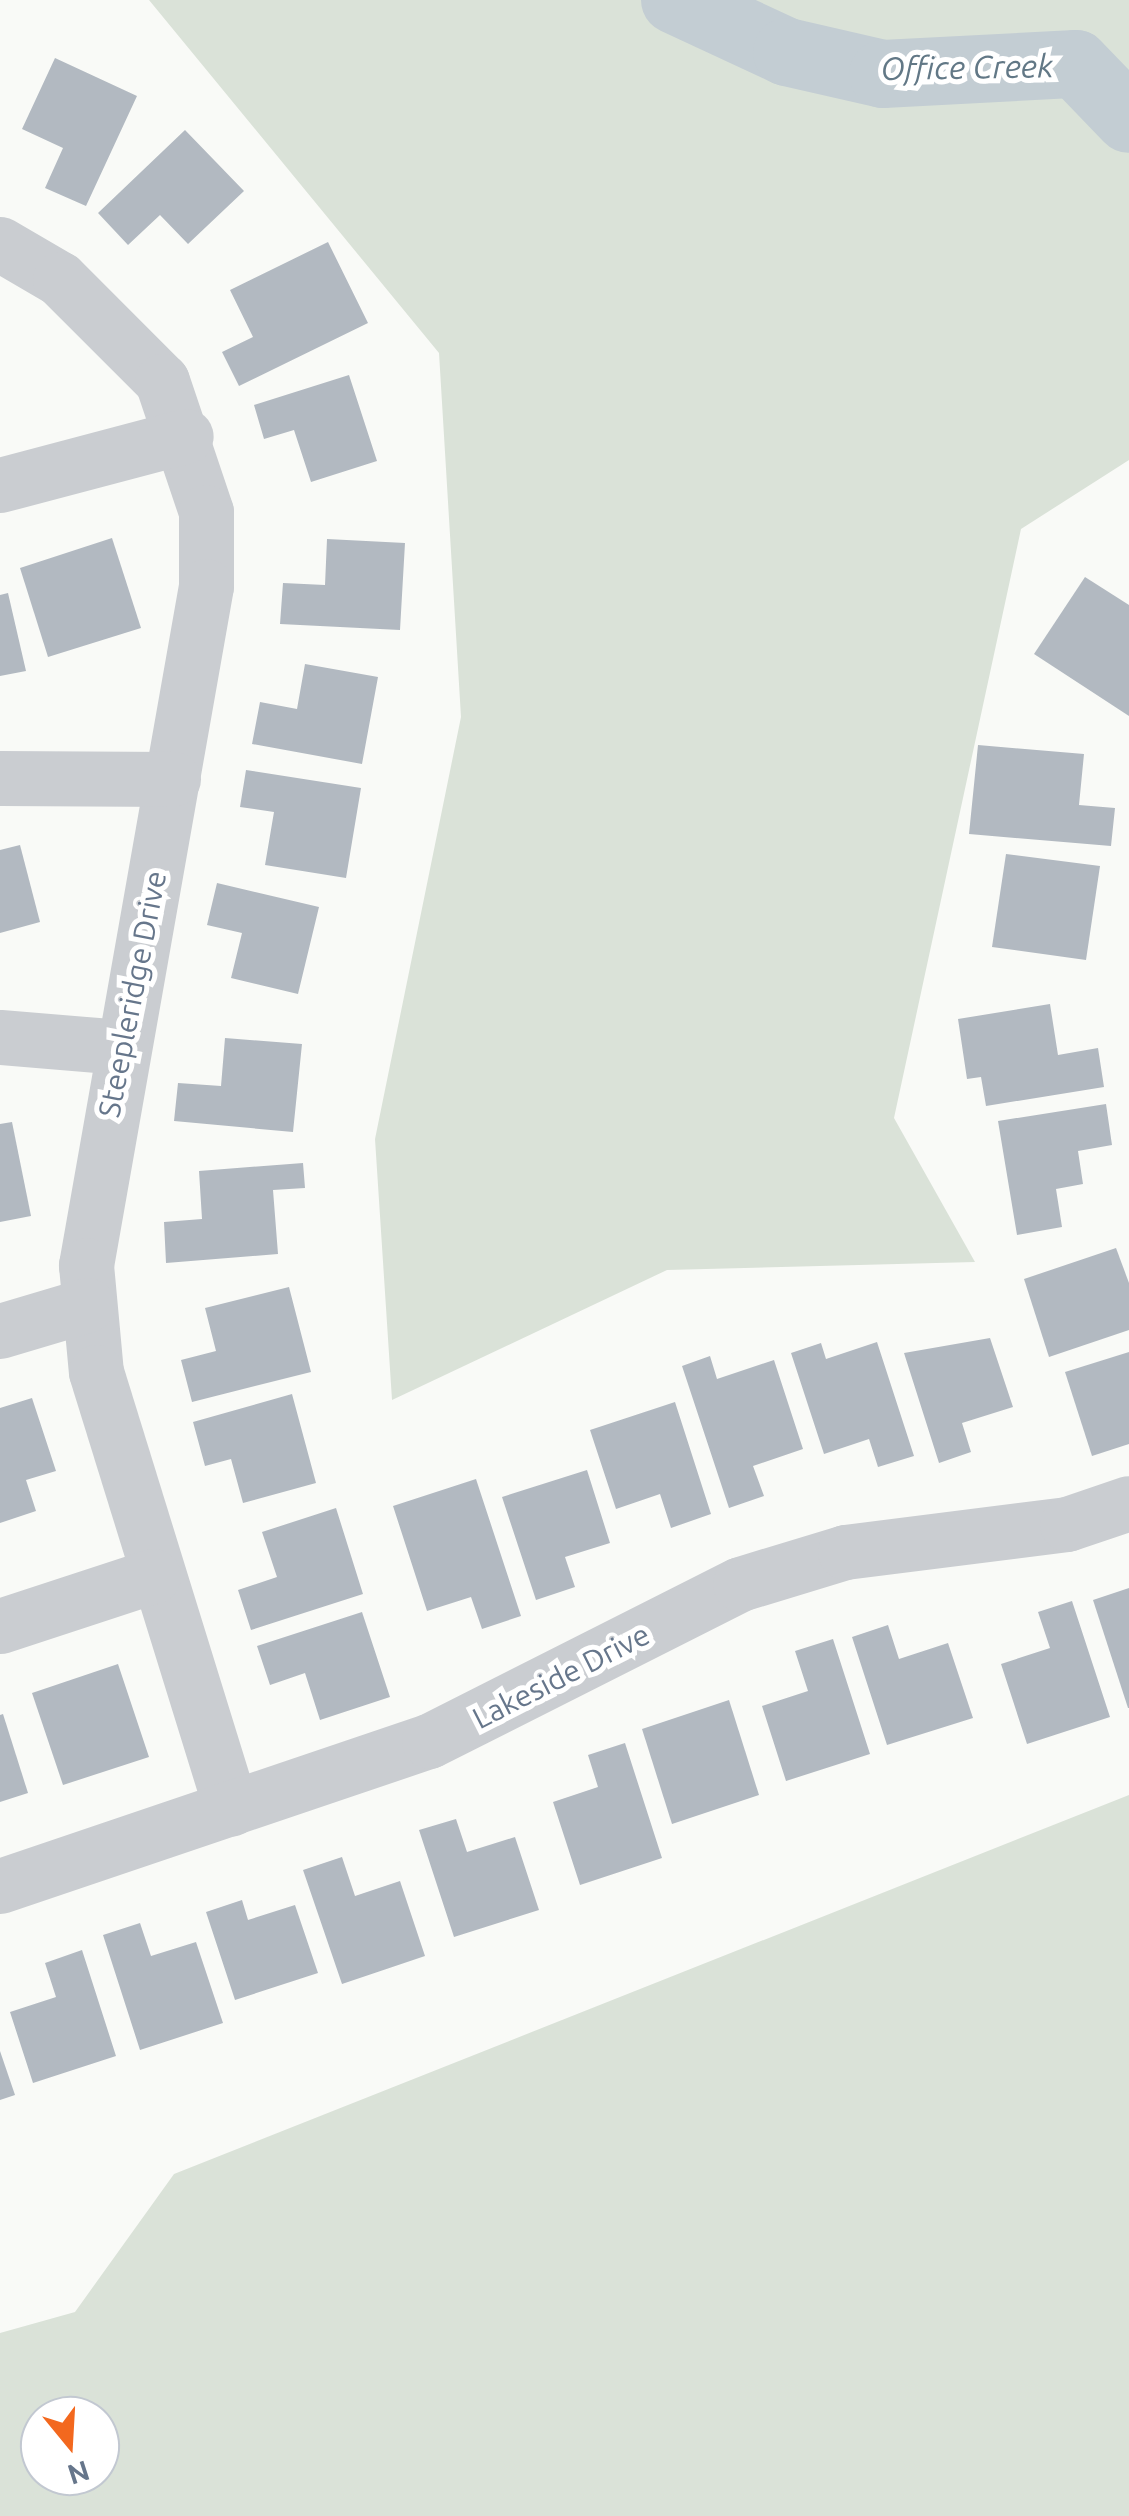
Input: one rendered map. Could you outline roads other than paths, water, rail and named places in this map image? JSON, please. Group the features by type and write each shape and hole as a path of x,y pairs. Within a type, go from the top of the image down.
{"street":[{"name":"Steepleridge Drive","path":"0,244 60,279 162,381 186,436 206,512 206,586 90,1214 87,1305 96,1372 153,1576 231,1810"},
{"path":"0,485 186,436"},
{"path":"0,778 173,779"},
{"path":"0,1037 122,1047"},
{"path":"0,1331 87,1305"},
{"name":"Lakeside Drive","path":"0,1886 429,1741 740,1584 845,1552 1067,1524 1129,1504"},
{"path":"0,1626 153,1576"}],"waterway":[{"name":"Office Creek","path":"675,0 787,52 883,74 1076,64 1129,119"}]}
